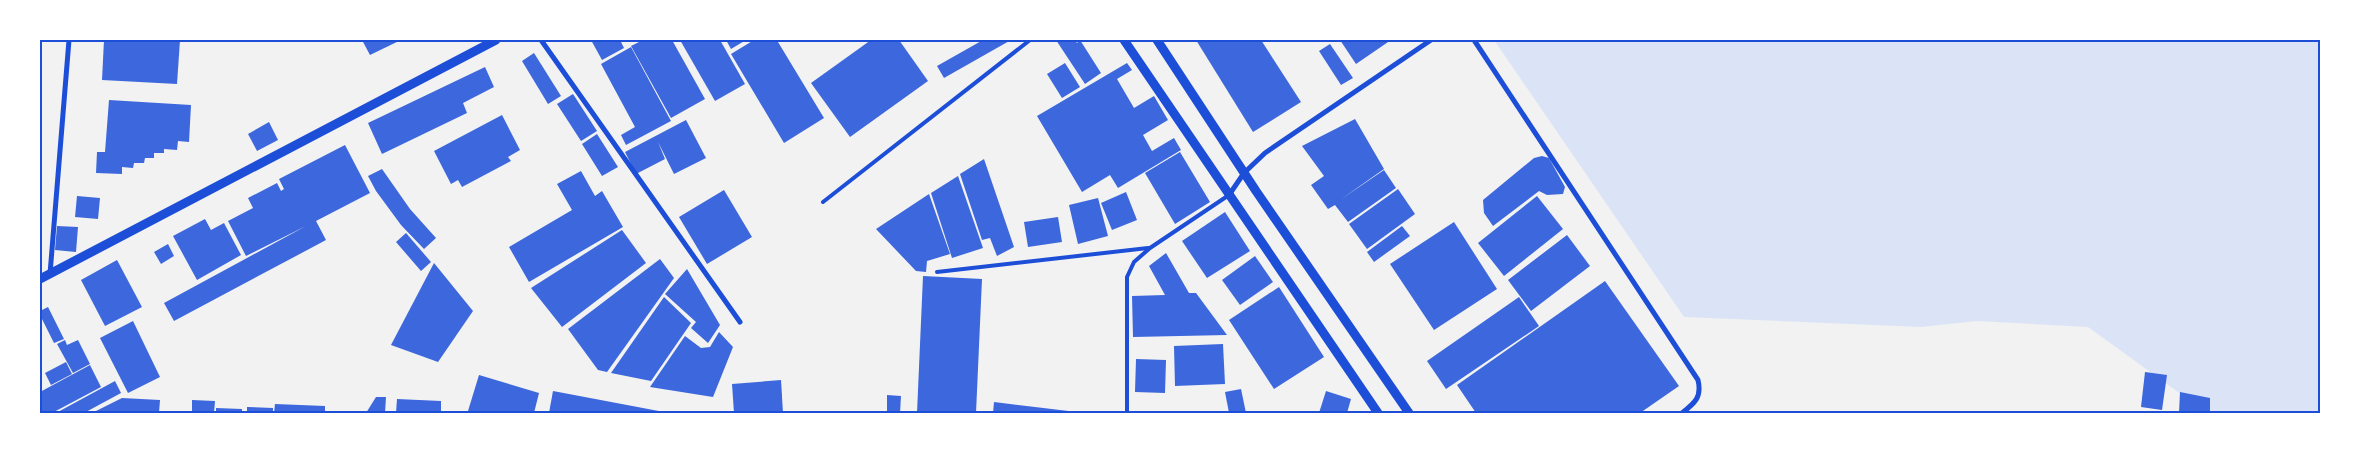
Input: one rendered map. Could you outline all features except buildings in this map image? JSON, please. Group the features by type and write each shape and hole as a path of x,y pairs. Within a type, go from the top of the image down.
{"street":[{"path":"50,275 69,40"},
{"path":"40,279 496,40"},
{"path":"541,40 740,322"},
{"path":"1124,40 1378,413"},
{"path":"1157,40 1244,173 1409,413"},
{"path":"1229,195 1244,173 1265,153 1431,40"},
{"path":"1474,40 1694,374 1700,388 1700,396 1695,403 1682,413"}],"lane":[{"path":"823,202 1030,40"},
{"path":"1127,413 1127,277 1134,262 1150,248 1229,195"},
{"path":"937,272 1150,248"}],"shaded area":[{"path":"1494,40 2320,40 2320,413 2207,413 2088,327 1977,321 1921,327 1684,317"}]}
